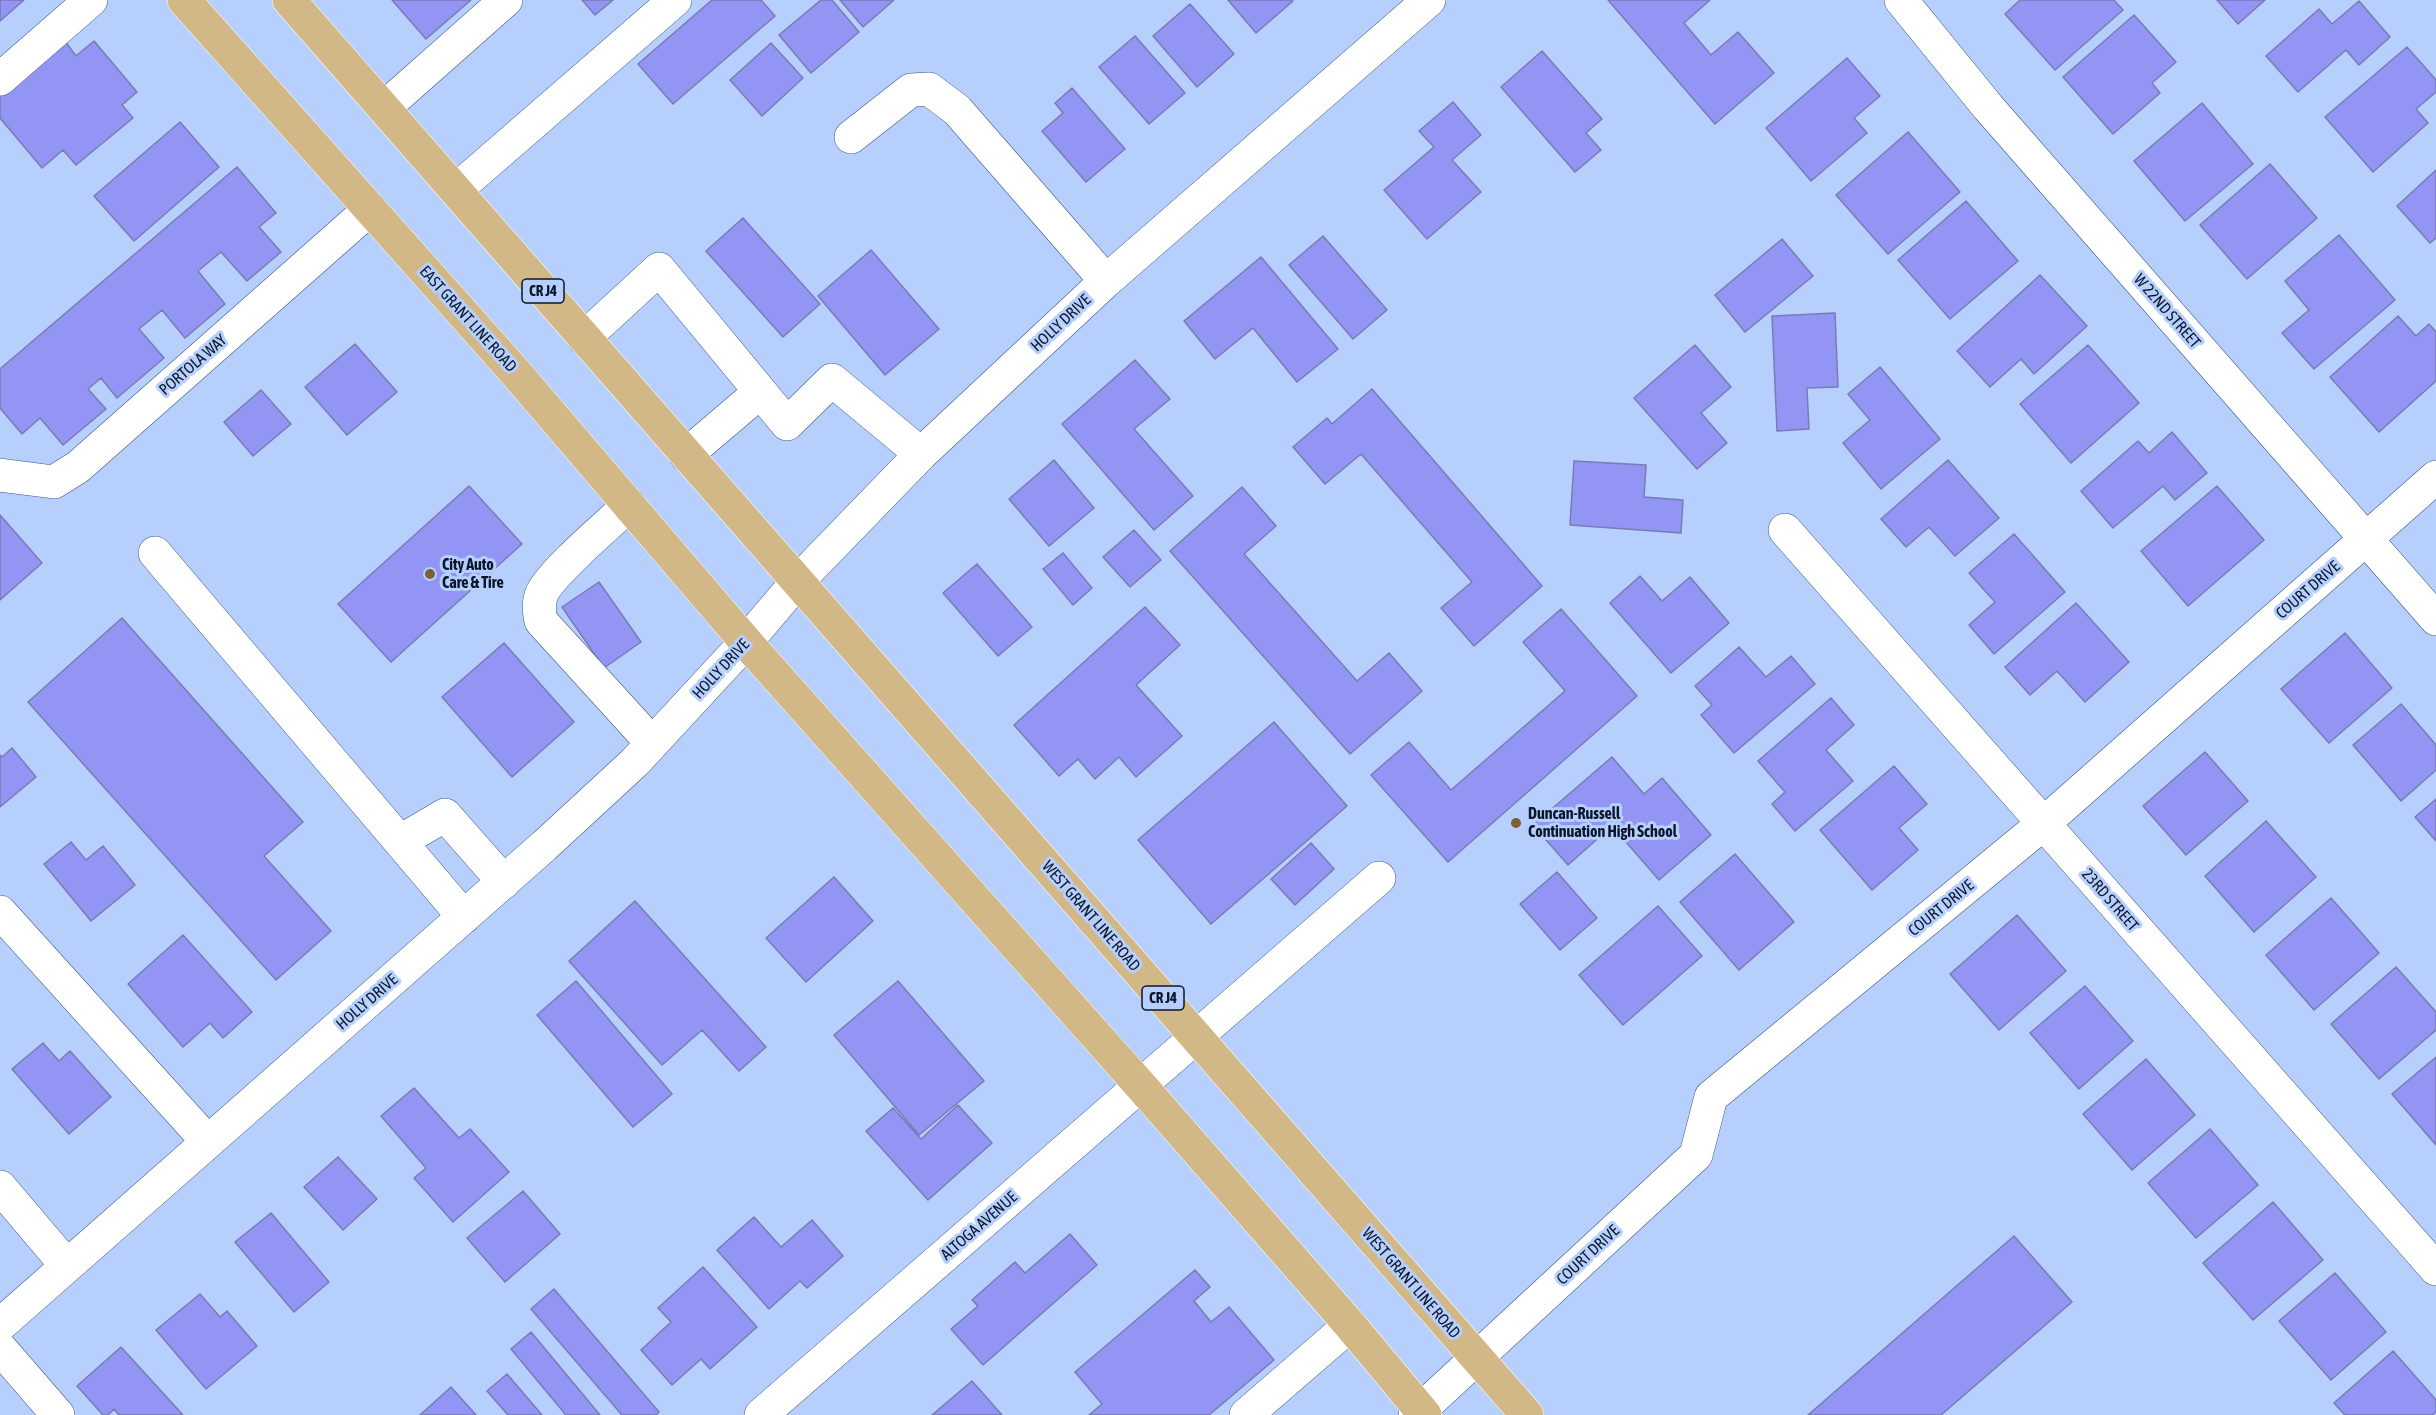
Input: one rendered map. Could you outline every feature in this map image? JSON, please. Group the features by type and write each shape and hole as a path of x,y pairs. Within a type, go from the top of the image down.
{"main road":[{"name":"EAST GRANT LINE ROAD","path":"184,0 515,372 746,642"},
{"name":"CR J4","path":"298,3 384,108 797,582"},
{"name":"WEST GRANT LINE ROAD","path":"797,582 1527,1415"},
{"path":"746,642 1350,1325 1420,1413"}],"street":[{"path":"0,79 90,0"},
{"path":"384,108 506,0"},
{"path":"456,190 675,0"},
{"name":"HOLLY DRIVE","path":"0,1325 504,882 635,762 746,642 797,582 921,454 1106,281 1429,0"},
{"name":"W 22ND STREET","path":"1901,0 1988,107 2436,619"},
{"path":"851,137 910,90 929,88 957,110 1106,281"},
{"name":"PORTOLA WAY","path":"0,475 54,482 78,466 370,209"},
{"path":"584,338 659,269 787,424 832,380 921,454"},
{"path":"686,454 760,392"},
{"name":"COURT DRIVE","path":"1420,1413 1696,1155 1711,1097 2043,824 2436,477"},
{"path":"629,505 555,577 542,593 538,607 541,621 652,743"},
{"name":"23RD STREET","path":"1785,530 2436,1269"},
{"path":"155,553 464,916"},
{"path":"401,841 445,815 504,882"},
{"name":"ALTOGA AVENUE","path":"761,1415 1198,1038 1379,878"},
{"path":"0,912 208,1142"},
{"path":"0,1186 67,1266"},
{"path":"1246,1415 1350,1325"},
{"path":"0,1348 58,1415"}],"building":[{"path":"0,0 24,0 0,21"},
{"path":"392,0 471,0 426,39"},
{"path":"582,0 613,0 595,15"},
{"path":"712,0 761,0 775,16 673,104 638,64"},
{"path":"821,0 832,0 859,32 811,73 779,35"},
{"path":"840,0 894,0 863,27"},
{"path":"1228,0 1292,0 1293,1 1256,33"},
{"path":"1608,0 1710,0 1684,23 1711,55 1738,32 1774,73 1715,124"},
{"path":"2020,0 2114,0 2123,10 2055,70 2005,14"},
{"path":"2217,0 2265,0 2238,24"},
{"path":"2359,1 2390,37 2359,65 2346,50 2298,92 2266,56 2319,9 2332,24"},
{"path":"1190,4 1234,54 1197,87 1153,36"},
{"path":"2134,15 2176,62 2152,83 2160,93 2113,134 2063,77"},
{"path":"1135,36 1185,93 1149,124 1099,67"},
{"path":"65,41 76,56 94,41 137,92 122,105 133,118 76,165 63,150 42,168 0,118 0,95"},
{"path":"771,43 803,78 762,116 730,80"},
{"path":"2407,47 2436,80 2436,92 2416,109 2428,123 2373,172 2325,117"},
{"path":"1542,51 1602,119 1586,133 1601,150 1575,172 1501,87"},
{"path":"1847,58 1880,96 1854,118 1867,133 1811,181 1766,128"},
{"path":"1072,88 1125,149 1086,182 1042,131 1063,113 1055,103"},
{"path":"1453,102 1481,135 1452,160 1481,192 1427,239 1384,190 1434,147 1419,131"},
{"path":"2202,103 2253,164 2185,221 2134,161"},
{"path":"180,122 219,167 134,241 94,196"},
{"path":"1908,132 1960,192 1888,254 1836,195"},
{"path":"2270,164 2317,218 2247,279 2200,225"},
{"path":"237,167 276,213 259,227 281,252 247,281 221,252 198,271 225,304 185,338 162,310 139,329 164,358 117,398 101,378 88,389 106,409 63,445 40,418 22,434 0,408 0,369"},
{"path":"2436,170 2436,238 2430,243 2397,206"},
{"path":"1966,201 2018,261 1950,319 1898,260"},
{"path":"743,218 820,304 783,337 706,251"},
{"path":"2339,235 2395,300 2314,369 2282,333 2309,310 2285,281"},
{"path":"1323,236 1387,310 1353,339 1289,265"},
{"path":"1782,239 1813,276 1745,332 1715,295"},
{"path":"871,250 939,329 885,375 818,296"},
{"path":"1261,257 1338,349 1297,382 1253,328 1215,359 1184,321"},
{"path":"2040,275 2087,326 2034,374 2021,359 1990,387 1957,351"},
{"path":"1835,313 1838,387 1807,388 1809,429 1777,431 1772,316"},
{"path":"2398,316 2416,336 2429,324 2436,332 2436,381 2379,432 2330,377"},
{"path":"355,344 397,392 347,435 305,387"},
{"path":"1695,345 1731,387 1701,413 1727,443 1697,469 1634,398"},
{"path":"2088,345 2139,403 2071,463 2020,404"},
{"path":"1135,360 1170,399 1134,429 1193,496 1154,530 1062,424"},
{"path":"1880,367 1940,439 1881,489 1843,443 1870,420 1848,394"},
{"path":"1372,389 1542,586 1474,646 1441,608 1472,582 1361,454 1325,484 1293,447 1327,418 1332,424"},
{"path":"261,390 291,424 253,456 224,422"},
{"path":"2172,432 2207,473 2175,500 2163,486 2113,528 2081,491 2138,441 2149,453"},
{"path":"1054,460 1094,508 1049,546 1009,499"},
{"path":"1948,460 1999,518 1955,556 1929,527 1906,547 1881,519"},
{"path":"1574,461 1646,465 1644,497 1683,500 1681,533 1570,525"},
{"name":"City Auto Care & Tire","path":"469,486 522,544 391,662 338,604"},
{"path":"2217,486 2264,540 2188,606 2141,551"},
{"path":"1242,487 1276,526 1244,554 1357,681 1389,653 1422,691 1350,754 1170,551"},
{"path":"0,515 42,563 0,600"},
{"path":"1134,530 1161,560 1130,587 1103,557"},
{"path":"2014,534 2065,592 1994,654 1969,625 1995,602 1969,573"},
{"path":"1063,553 1092,588 1073,605 1043,569"},
{"path":"977,564 1032,627 998,656 943,593"},
{"path":"1640,576 1662,601 1690,577 1729,623 1671,673 1610,603"},
{"path":"599,582 641,642 604,668 562,607"},
{"path":"2076,603 2129,662 2085,702 2057,671 2030,695 2005,667"},
{"path":"1145,607 1180,645 1136,685 1182,736 1136,777 1119,757 1095,779 1078,759 1059,776 1014,725"},
{"path":"1561,609 1637,696 1448,862 1371,775 1409,742 1451,790 1565,691 1523,642"},
{"path":"122,618 303,822 264,856 331,931 276,980 28,702"},
{"path":"2345,633 2392,688 2329,743 2281,689"},
{"path":"504,643 574,722 512,777 442,697"},
{"path":"1739,647 1766,677 1791,656 1815,684 1734,753 1701,715 1712,705 1695,686"},
{"path":"1831,698 1854,725 1826,750 1853,781 1795,831 1772,804 1785,792 1758,761"},
{"path":"2401,704 2436,745 2436,770 2401,801 2353,745"},
{"path":"1274,722 1347,806 1211,924 1138,840"},
{"path":"12,748 36,777 0,807 0,755 2,757"},
{"path":"2205,752 2248,801 2186,855 2143,806"},
{"path":"1612,757 1644,794 1662,778 1711,835 1659,880 1612,826 1568,865 1533,825"},
{"path":"1894,766 1927,804 1899,828 1918,850 1872,890 1820,830"},
{"path":"2436,799 2436,841 2415,817"},
{"path":"2266,821 2316,877 2254,932 2205,876"},
{"path":"71,842 86,860 103,846 135,885 91,921 44,864"},
{"path":"1311,843 1334,869 1295,905 1271,879"},
{"path":"1735,854 1794,922 1739,970 1680,902"},
{"path":"1557,872 1597,918 1560,950 1520,904"},
{"path":"834,877 873,921 806,982 766,938"},
{"path":"2331,898 2379,953 2314,1010 2266,955"},
{"path":"635,901 766,1047 739,1071 702,1030 662,1065 569,961"},
{"path":"1658,906 1702,956 1623,1025 1579,975"},
{"path":"2017,915 2066,971 1999,1030 1950,974"},
{"path":"183,935 252,1012 223,1038 210,1023 183,1047 128,984"},
{"path":"2396,967 2436,1012 2436,1030 2379,1079 2331,1024"},
{"path":"576,981 672,1094 633,1127 537,1015"},
{"path":"898,981 984,1081 919,1135 834,1035"},
{"path":"2085,986 2133,1041 2079,1089 2030,1033"},
{"path":"43,1043 59,1061 70,1051 111,1097 69,1134 12,1069"},
{"path":"2436,1057 2436,1145 2392,1094"},
{"path":"2146,1059 2195,1115 2132,1170 2083,1114"},
{"path":"414,1088 459,1138 470,1129 509,1172 453,1222 414,1178 426,1168 381,1116"},
{"path":"958,1105 992,1143 928,1200 866,1131 893,1108 921,1139"},
{"path":"2210,1129 2258,1185 2196,1238 2148,1183"},
{"path":"338,1157 377,1199 343,1230 304,1187"},
{"path":"523,1191 560,1234 505,1282 467,1238"},
{"path":"2273,1202 2323,1260 2253,1320 2203,1263"},
{"path":"271,1213 329,1282 294,1312 235,1242"},
{"path":"754,1217 781,1247 812,1220 843,1256 807,1288 800,1281 769,1309 717,1250"},
{"path":"1070,1234 1097,1265 983,1365 951,1329 978,1306 972,1300 1015,1262 1025,1273"},
{"path":"2014,1236 2072,1302 1941,1415 1808,1415"},
{"path":"703,1267 757,1327 710,1369 701,1359 672,1385 641,1350 671,1322 658,1308"},
{"path":"1195,1270 1210,1287 1194,1301 1211,1322 1229,1307 1274,1360 1209,1415 1089,1415 1102,1404 1075,1372"},
{"path":"2335,1273 2386,1332 2331,1380 2279,1321"},
{"path":"554,1289 659,1412 656,1415 622,1415 531,1309"},
{"path":"200,1294 220,1317 227,1311 257,1346 206,1389 156,1330"},
{"path":"531,1332 600,1415 566,1415 511,1349"},
{"path":"121,1347 183,1415 119,1415 114,1409 108,1415 103,1415 77,1386"},
{"path":"2393,1351 2436,1400 2436,1412 2432,1415 2345,1415 2334,1403"},
{"path":"507,1374 542,1415 508,1415 487,1391"},
{"path":"972,1381 1002,1415 932,1415"},
{"path":"451,1387 476,1415 420,1415"}],"place":[{"name":"City Auto Care & Tire","path":"430,574"},
{"name":"Duncan-Russell Continuation High School","path":"1516,823"}]}
